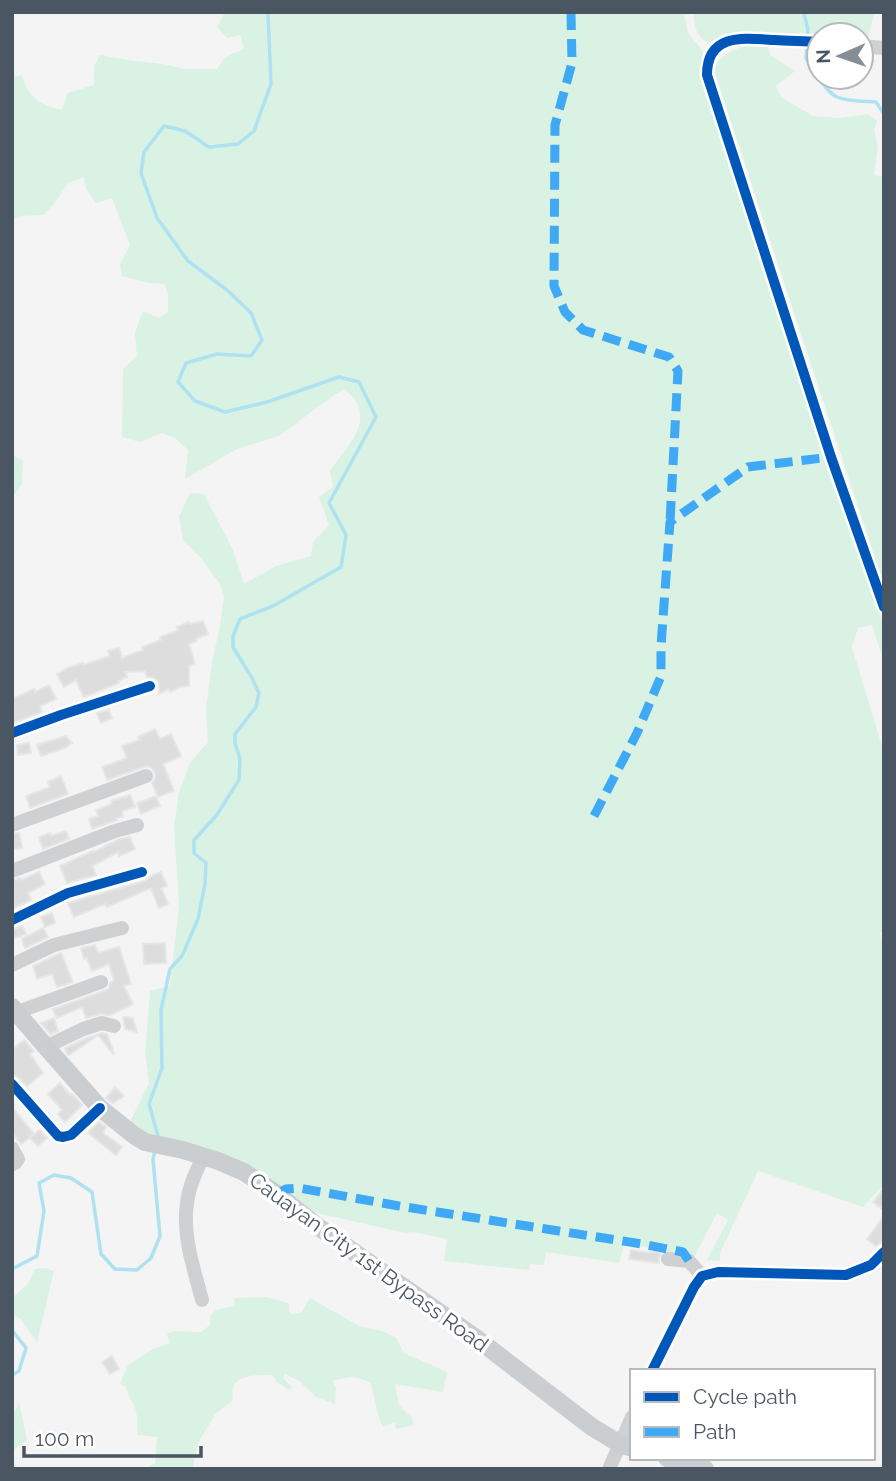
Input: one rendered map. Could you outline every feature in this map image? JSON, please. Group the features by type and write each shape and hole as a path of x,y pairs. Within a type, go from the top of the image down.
{"main road":[{"name":"Cauayan City 1st Bypass Road","path":"14,1009 100,1108 135,1136 145,1142 203,1157 244,1172 476,1338 592,1427 626,1446"},
{"path":"674,1460 705,1469"}],"street":[{"path":"805,42 740,38 724,43 712,51 707,63 707,75 831,457 884,607"},
{"path":"12,733 150,686"},
{"path":"12,825 146,776"},
{"path":"12,871 136,825"},
{"path":"12,920 68,893 142,872"},
{"path":"12,965 54,945 122,928"},
{"path":"14,1009 101,982"},
{"path":"46,1047 102,1023 114,1026"},
{"path":"12,1084 58,1136 71,1135 100,1108"},
{"path":"12,1148 18,1159 12,1164"},
{"path":"202,1300 185,1220 191,1184 203,1157"},
{"path":"653,1369 702,1276 718,1272 846,1275 871,1265 884,1252"},
{"path":"668,1259 689,1261 702,1276"},
{"path":"871,1265 884,1273"},
{"path":"609,1469 626,1446 630,1427"}],"green space":[{"path":"225,12 684,12 688,33 703,51 700,77 884,626 884,657 872,625 858,628 852,647 884,753 884,929 880,933 884,949 884,1185 863,1207 758,1171 720,1253 720,1261 707,1260 728,1220 717,1213 694,1257 625,1243 619,1263 546,1252 544,1265 530,1264 529,1270 444,1261 447,1239 413,1232 405,1233 308,1211 129,1124 149,1083 145,1052 150,991 170,986 179,906 174,827 179,792 190,763 208,742 206,709 224,597 220,584 201,558 183,540 179,517 190,493 204,494 233,550 244,584 276,566 311,556 313,542 329,525 319,497 333,487 330,471 358,429 360,411 355,400 344,389 279,436 237,449 185,479 188,450 175,438 162,433 140,442 122,437 123,369 137,356 135,333 143,311 159,318 168,312 168,293 164,284 122,276 120,264 130,245 112,198 96,203 86,189 84,177 68,183 43,215 22,216 12,220 12,77 22,75 28,90 36,99 62,110 68,93 94,85 94,66 100,55 185,69 217,69 225,57 244,49 240,35 227,38 217,27"},
{"path":"693,12 874,12 872,21 805,21 805,34 781,35 748,31 725,36 710,44 701,37"},
{"path":"745,46 768,47 770,55 795,71 776,86 781,97 813,116 840,118 868,114 877,121 874,130 878,146 874,175 884,177 884,585 714,70 722,57"},
{"path":"12,454 23,461 22,484 12,499"},
{"path":"46,1268 54,1271 37,1342 21,1319 12,1314 12,1298 28,1284 35,1269"},
{"path":"266,1297 289,1303 290,1314 301,1313 310,1298 359,1326 382,1331 396,1338 404,1353 447,1372 443,1392 395,1384 399,1405 412,1418 414,1425 396,1429 395,1422 383,1427 371,1384 361,1379 332,1381 336,1388 335,1404 316,1397 299,1381 285,1374 283,1378 293,1388 288,1390 272,1375 250,1376 234,1385 233,1400 216,1413 199,1441 192,1469 143,1469 155,1463 157,1437 137,1435 136,1411 126,1387 120,1384 128,1365 153,1349 170,1343 167,1334 174,1331 201,1332 210,1325 210,1317 216,1310 235,1306 234,1298"},
{"path":"19,1402 27,1440 12,1451 12,1417"}],"building":[{"path":"203,621 208,634 189,644 195,664 189,666 189,686 170,692 169,689 159,694 159,682 153,677 147,677 145,671 125,672 127,677 118,681 119,683 84,697 76,680 64,687 57,674 68,668 110,656 108,651 119,648 122,658 179,630 177,627 189,622"},
{"path":"49,685 56,699 40,706 42,712 12,723 12,699"},
{"path":"109,710 112,718 101,723 97,713"},
{"path":"155,729 160,739 171,734 181,756 163,764 174,791 158,797 152,783 155,773 147,766 107,780 102,767 127,758 122,746 140,740 138,737"},
{"path":"66,736 72,743 41,756 37,745"},
{"path":"29,743 31,753 18,755 17,745"},
{"path":"61,776 68,794 30,808 26,796 50,787 48,782"},
{"path":"130,795 135,807 122,811 123,817 92,829 89,819 98,816 96,810 112,804 111,801"},
{"path":"156,796 160,806 141,814 137,803"},
{"path":"66,831 69,839 43,849 39,837"},
{"path":"19,833 22,848 12,849 12,834"},
{"path":"130,837 135,849 119,856 118,852 92,866 96,875 67,883 60,866 117,840"},
{"path":"39,872 45,884 28,893 31,900 12,909 12,880 21,880"},
{"path":"161,872 167,886 161,888 168,904 159,908 151,888 107,907 105,904 74,917 68,903 145,881"},
{"path":"52,913 55,923 45,927 41,917"},
{"path":"22,926 26,934 12,939 12,930"},
{"path":"43,928 48,937 25,948 22,939"},
{"path":"165,943 166,963 144,964 143,944"},
{"path":"95,945 98,953 119,947 131,984 124,986 133,1004 110,1015 100,1014 86,1018 82,1007 57,1018 53,1009 104,991 114,981 109,964 92,971 87,958 84,959 81,948"},
{"path":"61,953 73,982 57,987 52,974 37,979 33,966"},
{"path":"123,1017 133,1018 137,1032 125,1029"},
{"path":"54,1018 58,1031 50,1034 41,1023"},
{"path":"102,1033 107,1034 113,1054 98,1035 67,1054 65,1048"},
{"path":"24,1040 34,1051 30,1054 43,1073 27,1086 12,1074 12,1050"},
{"path":"60,1083 82,1105 65,1122 58,1114 62,1110 48,1094"},
{"path":"115,1087 124,1096 113,1103 106,1098"},
{"path":"12,1107 34,1134 21,1144 12,1133"},
{"path":"99,1122 106,1127 103,1133 122,1147 116,1155 88,1133"},
{"path":"40,1130 47,1138 38,1146 30,1138"},
{"path":"884,1188 884,1210 873,1202"},
{"path":"884,1216 884,1240 876,1246 867,1239"},
{"path":"631,1250 661,1253 659,1263 629,1259"},
{"path":"112,1356 119,1369 110,1374 102,1362"}],"waterway":[{"path":"157,1139 149,1104 162,1068 161,1010 170,969 182,956 198,919 205,884 206,863 194,853 194,840 216,816 239,780 240,759 235,734 256,707 259,693 233,647 233,636 240,619 273,606 341,567 346,535 329,503 376,417 359,382 339,377 267,402 225,412 195,401 178,382 186,363 217,354 251,356 262,340 251,313 227,290 188,261 157,218 141,173 144,152 164,126 185,131 209,147 238,144 254,131 271,84 268,12"},
{"path":"804,12 806,21"},
{"path":"829,91 846,100 876,102 884,114"},
{"path":"12,1270 37,1256 44,1211 39,1183 54,1175 71,1178 92,1192 101,1254 115,1269 137,1270 151,1258 160,1236 153,1160 155,1149"},
{"path":"12,1330 26,1348 19,1371 12,1375"}],"marked path":[{"path":"571,12 572,63 555,125 554,286 565,312 583,330 669,357 678,371 670,522"},
{"path":"594,816 637,733 661,676 670,522 748,467 831,457"},
{"path":"277,1194 286,1189 299,1188 642,1244 683,1252 689,1261"}],"cycle path":[{"path":"805,41 750,39 729,41 713,52 707,75 831,457 884,607"},
{"path":"12,733 150,686"},
{"path":"12,920 68,893 142,872"},
{"path":"12,1084 58,1136 71,1135 100,1108"},
{"path":"653,1369 702,1276 718,1272 846,1275 871,1265 884,1252"}]}
